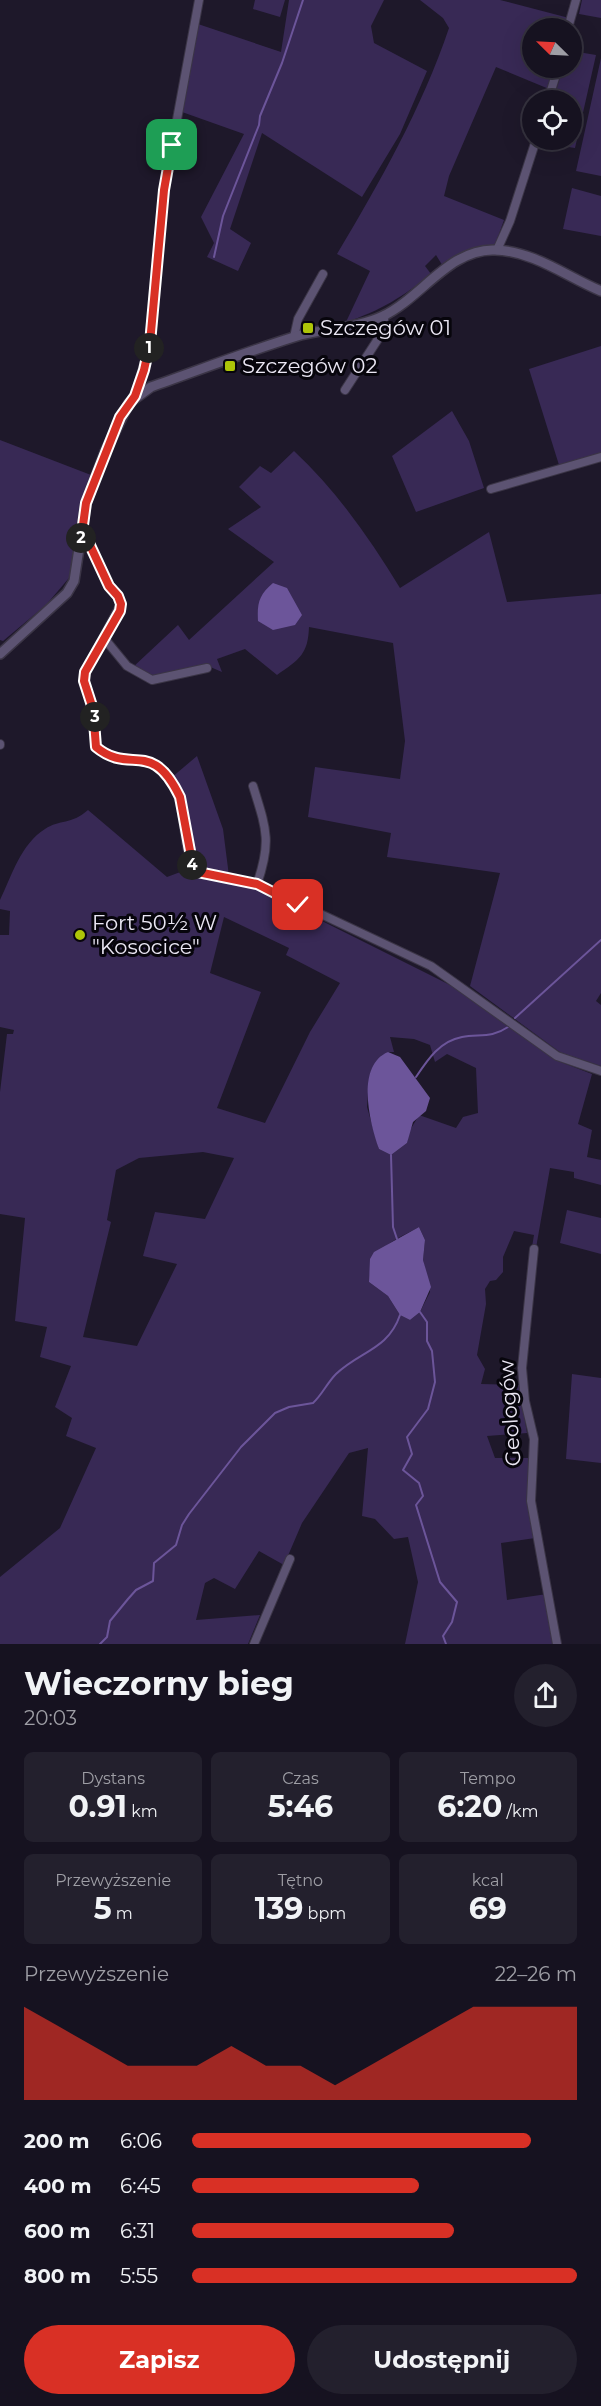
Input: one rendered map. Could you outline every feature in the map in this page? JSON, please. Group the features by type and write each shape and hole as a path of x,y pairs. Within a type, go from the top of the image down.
{"street":[{"path":"1,652 67,593 74,581 86,503 120,417 135,396 150,343 164,190 199,0"},
{"path":"571,18 576,0"},
{"path":"497,250 510,221 533,150"},
{"path":"135,396 151,387 294,337 385,315 462,257 497,250 550,265 601,291"},
{"path":"294,337 298,319 323,274"},
{"path":"345,390 380,336 385,315"},
{"path":"491,489 601,457"},
{"path":"81,540 89,543 109,586 118,596 121,604 88,664 84,681 93,709 96,747 109,756 151,761 168,777 180,797 190,857 198,872 257,884 431,966 557,1056 601,1071"},
{"path":"104,638 127,666 152,680 207,668"},
{"path":"253,786 266,831 266,857 257,884"},
{"name":"Geologów","path":"534,1249 522,1368 525,1401 534,1439 531,1502 557,1644"},
{"path":"254,1644 290,1559"}],"shaded area":[{"path":"255,0 285,0 280,17 253,9"},
{"path":"289,0 384,0 371,26 374,43 427,71 400,134 362,197 262,133 230,229 251,243 238,271 207,257 214,243 201,217 244,134 182,112 198,24 281,52"},
{"path":"420,0 500,0 569,18 522,18 522,78 496,67 449,176 444,196 504,220 494,248 444,268 436,255 425,266 431,274 421,282 381,308 346,322 370,271 337,254 369,200 413,116 449,28 443,18"},
{"path":"582,0 601,0 601,18 579,14"},
{"path":"582,53 596,55 582,117 582,90 556,90 560,78 582,78"},
{"path":"601,58 601,176 576,171"},
{"path":"522,78 552,78 549,89"},
{"path":"572,188 601,196 601,236 563,229"},
{"path":"601,346 601,453 559,465 529,369"},
{"path":"452,411 469,441 484,488 416,512 392,456"},
{"path":"0,440 91,475 69,578 46,605 3,641 0,640"},
{"path":"294,451 310,466 352,516 400,588 489,532 507,602 601,594 601,993 596,1001 601,1005 601,1066 561,1053 470,986 500,873 387,857 391,833 308,817 315,767 400,779 405,741 393,643 309,627 307,644 301,655 292,665 277,675 245,649 217,659 222,672 208,666 152,678 132,668 178,625 189,640 274,562 228,529 261,507 239,487 260,466 271,473"},
{"path":"273,583 287,588 302,615 295,625 273,630 258,621 260,600"},
{"path":"197,756 223,829 229,876 199,871 193,863 171,778"},
{"path":"88,810 167,877 191,868 196,876 258,889 462,991 558,1061 592,1074 578,1124 592,1130 587,1157 601,1160 601,1185 574,1178 574,1172 550,1168 536,1248 532,1247 534,1235 514,1231 503,1257 503,1272 496,1280 490,1281 485,1289 486,1304 477,1355 485,1369 481,1384 519,1385 527,1433 487,1436 495,1458 528,1458 530,1510 535,1538 501,1543 507,1600 547,1594 555,1644 405,1644 418,1582 408,1537 394,1539 375,1519 362,1516 368,1448 349,1453 302,1523 284,1565 259,1551 235,1589 214,1578 205,1583 196,1620 260,1615 248,1644 0,1644 0,1577 60,1528 96,1448 66,1436 72,1418 55,1407 71,1366 40,1357 47,1327 15,1321 25,1218 0,1214 0,1092 7,1034 13,1034 14,1030 0,1027 0,935 9,935 10,911 0,909 0,900 23,851 37,835 50,826 82,815","holes":["224,917 289,948 286,955 340,983 310,1032 265,1123 217,1108 261,992 210,973","390,1037 414,1039 430,1045 435,1062 447,1054 476,1068 478,1113 463,1117 456,1128 419,1115 409,1132 407,1143 391,1155 379,1149 367,1107 369,1079 372,1069 388,1052 394,1052","203,1152 234,1158 205,1219 155,1212 143,1256 177,1264 137,1346 83,1337 111,1222 107,1220 116,1170 139,1158","419,1227 425,1240 423,1260 430,1292 420,1312 410,1320 400,1315 388,1296 369,1282 373,1261 384,1247"]},
{"path":"388,1052 400,1057 430,1098 426,1111 413,1122 407,1143 391,1155 379,1149 369,1111 368,1096 371,1070 378,1059"},
{"path":"567,1210 601,1218 601,1254 560,1243"},
{"path":"419,1227 425,1240 423,1260 431,1287 420,1312 410,1320 400,1315 388,1296 369,1282 370,1259 374,1252"},
{"path":"572,1374 601,1378 601,1463 566,1459"}],"waterway":[{"path":"214,257 223,216 282,63 303,0"},
{"path":"515,1018 601,940"},
{"path":"416,1077 430,1057 447,1042 462,1037 491,1034 508,1027"},
{"path":"391,1155 393,1227 397,1239"},
{"path":"420,1312 427,1322 427,1341 432,1351 435,1382 428,1409 407,1437 412,1454 403,1470 419,1483 423,1496 416,1505 440,1582 457,1602 452,1622 443,1636 446,1644"},
{"path":"100,1644 107,1637 110,1621 128,1599 136,1590 153,1581 154,1563 176,1545 182,1525 189,1514 241,1447 275,1413 289,1407 313,1403 336,1374 388,1336 400,1315"}],"place":[{"name":"Szczegów 01","path":"308,328"},
{"name":"Szczegów 02","path":"230,366"},
{"name":"Fort 50½ W \"Kosocice\"","path":"80,935"}],"route":[{"path":"172,145 164,190 150,343 144,370 135,396 120,417 105,452 86,503 81,532 81,540 89,543 109,586 118,596 121,604 120,611 88,664 84,681 95,718 96,747 109,756 151,761 160,767 175,788 180,797 193,867 198,872 209,875 257,884 298,905"}]}
